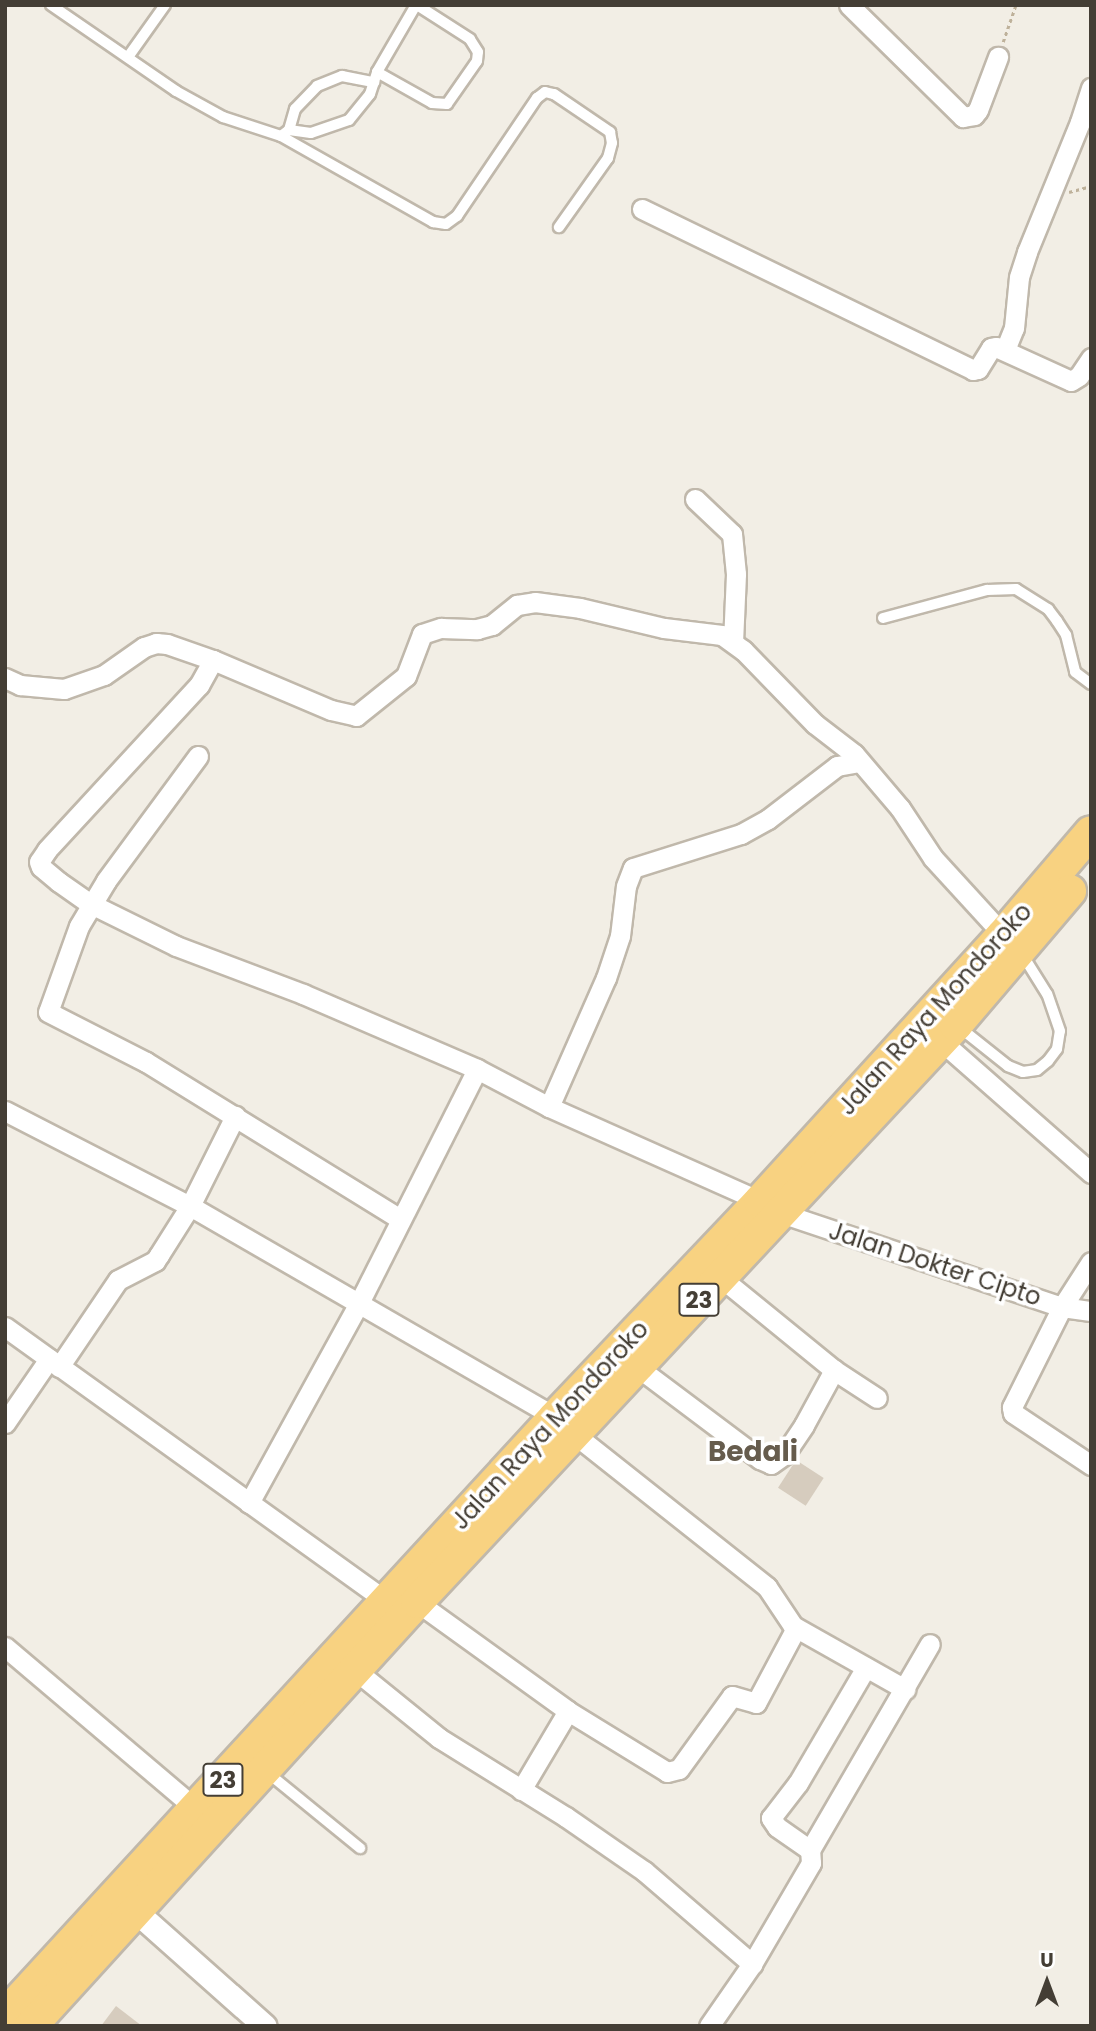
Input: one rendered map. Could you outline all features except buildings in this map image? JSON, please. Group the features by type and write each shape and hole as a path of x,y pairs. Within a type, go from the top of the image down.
{"highway":[{"name":"Jalan Raya Mondoroko","path":"32,2026 196,1809 402,1602 565,1425 944,1025 1011,943 1091,832"},
{"name":"Jalan Raya Mondoroko","path":"1011,943 1091,865"},
{"name":"Jalan Raya Mondoroko","path":"565,1425 636,1366 720,1277 771,1207"},
{"name":"Jalan Raya Mondoroko","path":"5,2015 265,1771 355,1670 402,1602"}],"street":[{"path":"860,9 963,117 974,115 978,110 998,57"},
{"path":"1005,350 1014,328 1019,277 1027,252 1080,122 1091,88"},
{"path":"642,209 965,368 978,369 991,348 1005,350 1071,381 1079,376 1091,358"},
{"path":"695,499 732,534 738,646"},
{"path":"5,678 20,685 64,689 104,674 144,646 167,644 213,660 331,710 356,716 405,676 416,643 425,632 492,625 510,608 525,603 580,608 664,628 715,633 738,646 815,724 860,762 900,808 933,858 1011,943"},
{"name":"Jalan Dokter Cipto","path":"213,660 199,685 47,850 41,867 47,873 93,902 176,946 303,993 477,1069 548,1107 771,1207 1062,1307 1091,1311"},
{"path":"198,756 93,902 68,950 48,1012 146,1062 400,1219"},
{"path":"548,1107 606,978 620,936 626,886 633,868 741,834 768,820 837,766 860,762"},
{"path":"944,1025 1091,1173"},
{"path":"248,1503 359,1303 477,1069"},
{"path":"5,1111 190,1206 565,1425 767,1587 784,1616 796,1628 905,1689"},
{"path":"5,1423 118,1280 155,1261 190,1206 235,1116"},
{"path":"1091,1262 1062,1307 1012,1410 1091,1465"},
{"path":"720,1277 834,1370 877,1398"},
{"path":"5,1327 248,1503 607,1738 667,1772 674,1772 732,1696 751,1704 757,1702 796,1628"},
{"path":"636,1366 760,1459 772,1464 784,1455 804,1425 834,1370"},
{"path":"709,2026 752,1964 811,1863 810,1850 930,1644"},
{"path":"5,1647 196,1809"},
{"path":"810,1850 776,1827 771,1818 798,1783 866,1667"},
{"path":"355,1670 439,1738 645,1871 752,1964"},
{"path":"521,1790 568,1711"},
{"path":"126,1903 265,2026"}],"lane":[{"path":"51,5 223,117 285,133 311,133 349,120 370,94 376,77 417,5 474,44 477,61 447,104 432,103 376,77 342,76 317,86 295,109 285,133"},
{"path":"128,57 165,5"},
{"path":"285,133 433,222 446,224 457,216 537,98 545,92 554,94 610,132 612,143 608,158 559,227"},
{"path":"883,618 987,590 1016,590 1048,609 1066,635 1076,672 1091,684"},
{"path":"944,1025 1008,1066 1023,1072 1037,1070 1048,1061 1057,1049 1060,1031 1046,994 1011,943"},
{"path":"265,1771 360,1848"}],"path":[{"path":"998,57 1016,5"}],"district":[{"name":"Bedali","path":"753,1452"}]}
